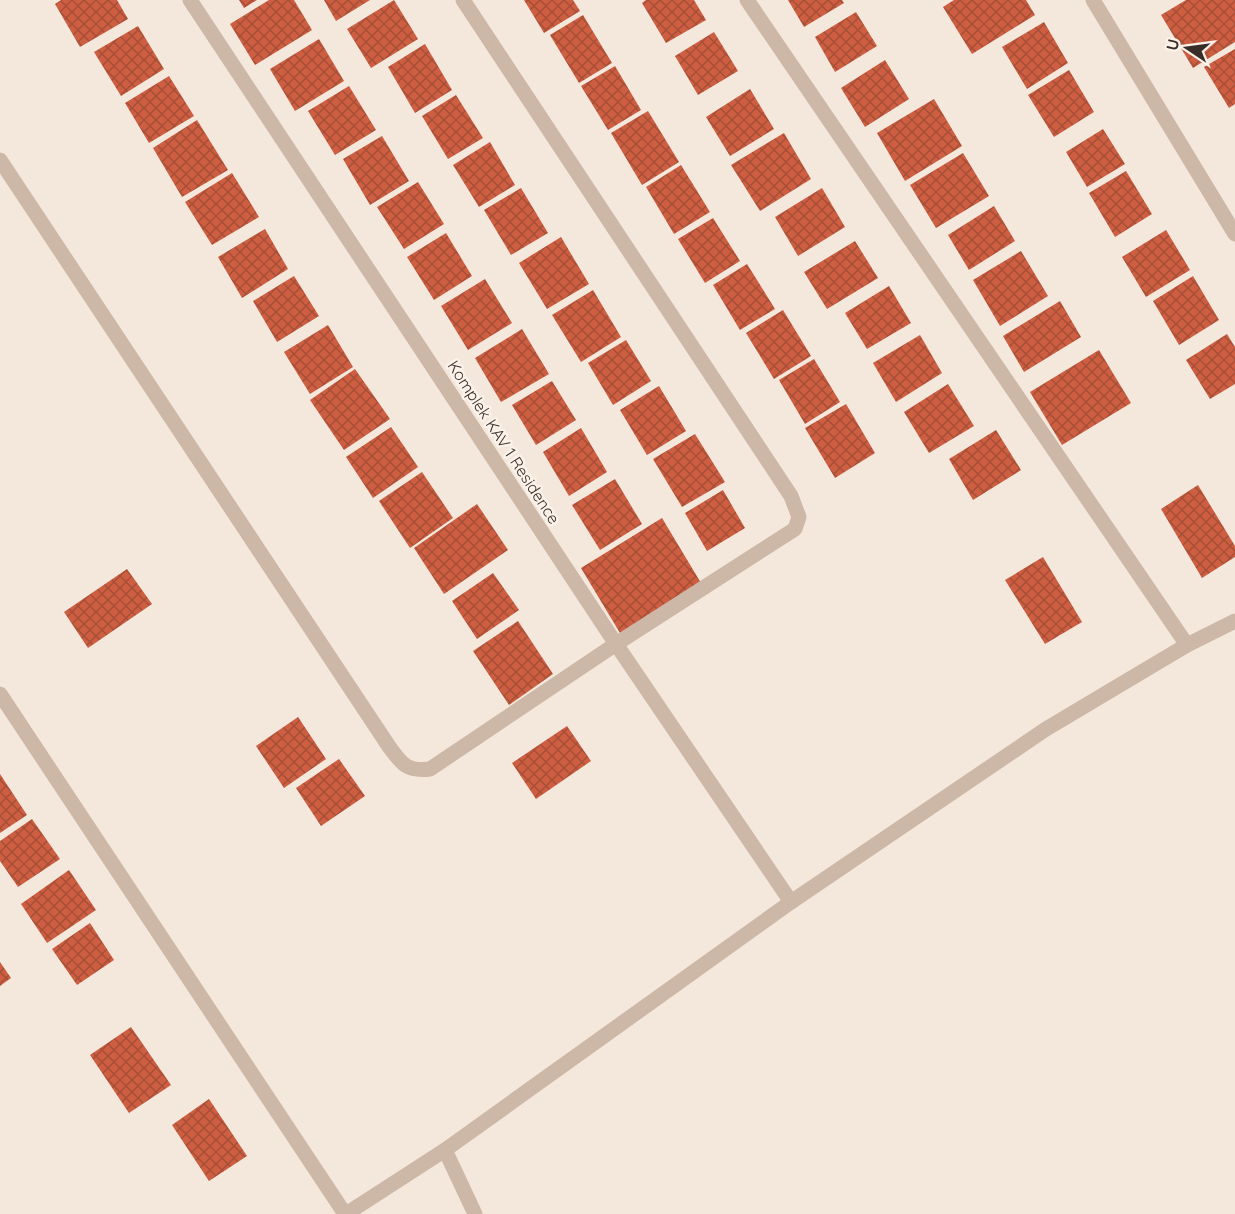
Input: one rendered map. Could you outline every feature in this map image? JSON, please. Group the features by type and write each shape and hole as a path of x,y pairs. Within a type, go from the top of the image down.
{"street":[{"name":"Komplek KAV 1 Residence","path":"190,0 616,644 791,902"},
{"path":"0,160 401,764 420,770 430,769 616,644 795,529 800,517 791,496 463,0"},
{"path":"747,0 1187,645"},
{"path":"1093,0 1235,234"},
{"path":"0,694 345,1214 445,1150 791,902 1046,729 1187,645 1235,621"},
{"path":"445,1150 475,1214"}],"building":[{"path":"61,0 117,0 128,19 80,47 55,4"},
{"path":"239,0 257,0 244,8"},
{"path":"269,0 294,0 312,30 255,65 230,24"},
{"path":"324,0 370,0 336,21"},
{"path":"394,0 418,39 371,68 347,29"},
{"path":"524,0 573,0 580,11 544,33"},
{"path":"646,0 694,0 706,20 666,43 642,3"},
{"path":"788,0 842,0 844,3 804,27"},
{"path":"954,0 1026,0 1035,15 972,54 943,7"},
{"path":"1186,0 1235,0 1235,42 1193,68 1161,15"},
{"path":"856,12 877,46 835,72 815,37"},
{"path":"583,15 612,63 579,83 550,35"},
{"path":"1044,22 1068,63 1027,89 1002,47"},
{"path":"138,26 164,69 121,96 94,52"},
{"path":"714,32 738,71 698,95 675,56"},
{"path":"319,39 344,81 295,111 270,69"},
{"path":"425,44 452,90 415,113 388,67"},
{"path":"1235,49 1235,104 1229,108 1204,67"},
{"path":"885,60 909,99 865,127 841,88"},
{"path":"615,66 641,110 608,130 581,86"},
{"path":"1069,70 1094,112 1054,137 1028,95"},
{"path":"169,76 194,116 149,143 125,103"},
{"path":"349,86 376,130 335,155 308,111"},
{"path":"750,89 774,129 730,156 706,117"},
{"path":"456,95 483,138 448,159 422,116"},
{"path":"934,99 962,146 905,181 877,133"},
{"path":"648,111 679,162 642,185 611,133"},
{"path":"197,120 228,170 182,197 153,148"},
{"path":"1103,129 1125,164 1087,187 1066,152"},
{"path":"784,133 811,179 760,211 731,165"},
{"path":"382,136 409,181 370,205 343,159"},
{"path":"490,142 515,185 479,207 453,165"},
{"path":"963,153 989,196 936,228 910,185"},
{"path":"681,165 710,212 674,234 646,187"},
{"path":"1126,171 1152,214 1115,237 1089,193"},
{"path":"232,173 259,217 212,245 185,202"},
{"path":"418,182 444,224 404,249 377,207"},
{"path":"521,188 548,233 511,255 484,210"},
{"path":"822,188 845,227 798,256 775,217"},
{"path":"994,206 1015,241 969,270 948,235"},
{"path":"713,218 740,261 705,283 678,239"},
{"path":"265,229 288,269 242,298 218,257"},
{"path":"1166,230 1190,270 1146,297 1122,257"},
{"path":"446,233 472,276 434,300 407,257"},
{"path":"561,237 589,284 547,309 519,263"},
{"path":"855,241 878,278 827,309 804,272"},
{"path":"1021,251 1048,296 1000,326 973,280"},
{"path":"747,264 775,309 740,330 713,285"},
{"path":"294,276 319,316 277,342 253,301"},
{"path":"1193,276 1219,320 1179,345 1153,301"},
{"path":"485,279 512,323 468,350 441,306"},
{"path":"889,286 911,323 867,349 845,313"},
{"path":"593,290 621,337 581,362 552,315"},
{"path":"1060,301 1081,337 1024,372 1003,336"},
{"path":"783,310 811,356 774,379 746,333"},
{"path":"328,325 353,367 310,394 284,352"},
{"path":"522,329 549,374 501,402 475,358"},
{"path":"1227,334 1235,347 1235,384 1210,399 1186,360"},
{"path":"920,335 942,373 896,402 873,363"},
{"path":"626,340 651,381 613,405 588,363"},
{"path":"1099,350 1131,403 1062,445 1030,392"},
{"path":"814,359 840,402 805,424 779,380"},
{"path":"355,369 390,419 344,450 310,400"},
{"path":"552,381 576,420 536,445 512,405"},
{"path":"948,384 974,426 929,453 904,412"},
{"path":"659,386 686,431 647,455 620,410"},
{"path":"846,404 875,453 835,478 805,428"},
{"path":"391,427 418,467 373,498 346,457"},
{"path":"581,428 607,472 569,496 543,452"},
{"path":"996,430 1021,470 973,500 949,459"},
{"path":"695,434 725,482 682,507 653,459"},
{"path":"422,472 453,518 410,548 379,501"},
{"path":"615,479 642,524 600,550 572,505"},
{"path":"1198,485 1235,546 1235,557 1202,578 1161,509"},
{"path":"723,490 745,528 707,551 685,513"},
{"path":"477,504 508,550 444,594 414,548"},
{"path":"662,518 701,583 620,633 581,568"},
{"path":"1043,557 1082,622 1045,644 1005,580"},
{"path":"127,569 152,604 88,648 64,612"},
{"path":"493,573 519,610 477,639 452,601"},
{"path":"518,621 553,674 509,705 473,651"},
{"path":"298,717 326,759 284,788 256,746"},
{"path":"567,726 591,761 536,799 512,763"},
{"path":"339,759 365,796 321,826 296,788"},
{"path":"0,774 27,815 0,833"},
{"path":"32,819 60,859 18,887 0,861 0,841"},
{"path":"69,870 96,910 47,943 21,904"},
{"path":"90,923 114,960 77,985 52,949"},
{"path":"0,962 11,978 0,986"},
{"path":"131,1027 171,1085 129,1113 90,1055"},
{"path":"209,1099 247,1156 209,1181 172,1125"}]}
